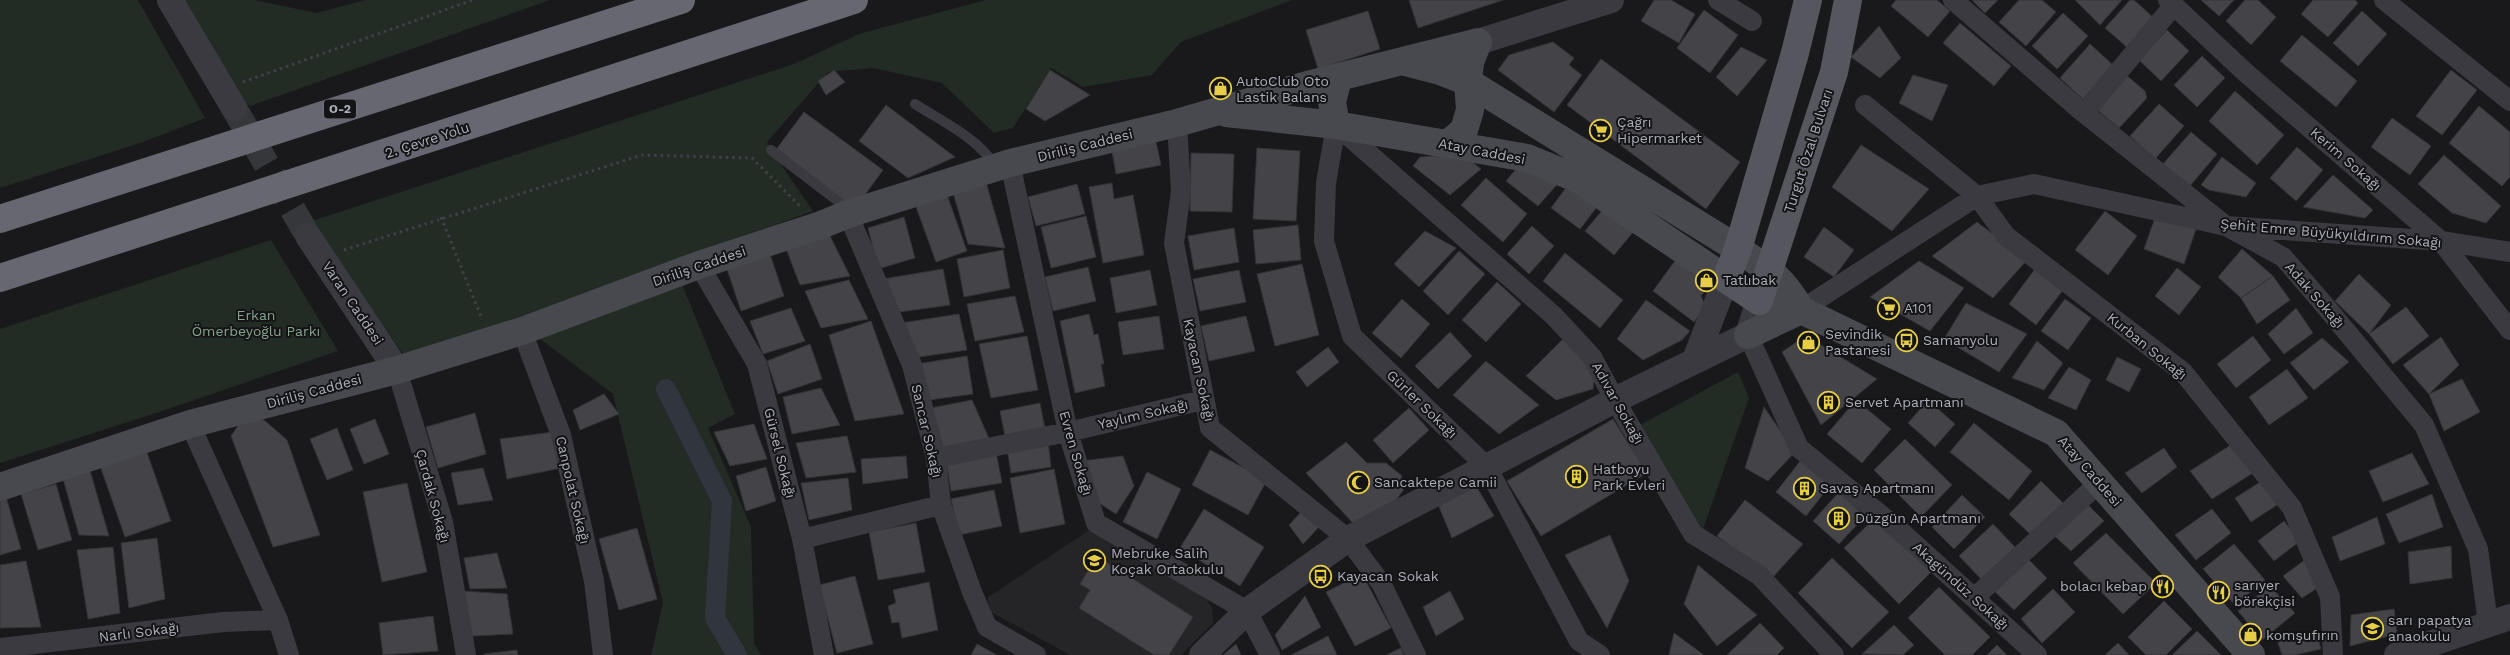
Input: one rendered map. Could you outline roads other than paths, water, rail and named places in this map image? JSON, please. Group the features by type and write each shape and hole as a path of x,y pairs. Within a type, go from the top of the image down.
{"highway":[{"name":"O-2","path":"0,219 681,0"},
{"name":"2. Çevre Yolu","path":"0,278 220,208 854,0"},
{"path":"0,292 220,208"}],"main road":[{"path":"1726,279 1738,249 1808,2"},
{"name":"Turgut Özal Bulvarı","path":"1759,301 1834,72 1847,4"},
{"name":"Diriliş Caddesi","path":"0,487 190,424 398,370 522,331 698,265 821,226 848,214 1003,166 1177,123 1338,78 1478,42"},
{"path":"1448,144 1464,130 1470,110 1468,82 1470,62 1478,42"},
{"path":"1403,61 1440,71 1468,82 1769,270 1787,286 1801,310 1748,335"},
{"path":"1336,125 1332,102 1338,78"},
{"name":"Atay Caddesi","path":"1212,112 1336,125 1527,158 1576,178 1759,301 1801,310 2056,433 2251,655"}],"street":[{"path":"170,0 229,98"},
{"path":"1478,42 1610,0"},
{"path":"1718,0 1752,21"},
{"name":"Adak Sokağı","path":"1954,0 2084,113 2226,226 2283,257 2424,425 2478,549 2499,620"},
{"path":"2384,0 2510,101"},
{"path":"2084,113 2171,3"},
{"name":"Kerim Sokağı","path":"2171,3 2246,73 2442,241 2510,330"},
{"name":"Kurban Sokağı","path":"1865,105 1977,196 2006,236 2183,372 2292,508 2330,597 2333,655"},
{"name":"Kayacan Sokağı","path":"1177,123 1181,191 1174,243 1203,400 1210,428 1348,539 1381,582 1416,655"},
{"name":"Adıvar Sokağı","path":"1336,125 1554,316 1592,358 1614,400 1693,534 1759,575 1834,655"},
{"name":"Gürler Sokağı","path":"1336,125 1326,183 1324,241 1352,336 1487,467 1579,641 1600,655"},
{"name":"Evren Sokağı","path":"1003,166 1068,432 1096,523 1248,611"},
{"name":"Şehit Emre Büyükyıldırım Sokağı","path":"1801,310 1977,196 2034,184 2226,226 2442,241 2510,252"},
{"name":"Sancar Sokağı","path":"848,214 912,365 936,458 942,505 972,592 987,626 1036,655"},
{"name":"Varan Caddesi","path":"315,246 398,370"},
{"name":"Gürsel Sokağı","path":"698,265 757,364 802,539 824,655"},
{"path":"1695,360 1726,279"},
{"path":"1202,655 1248,611 1348,539 1614,400 1748,335 1759,301"},
{"name":"Canpolat Sokağı","path":"522,331 561,435 594,581 603,655"},
{"name":"Akagündüz Sokağı","path":"1748,335 1799,448 1898,529 2038,655"},
{"name":"Çardak Sokağı","path":"398,370 443,522 466,655"},
{"name":"Yaylım Sokağı","path":"936,458 1068,432 1203,400"},
{"path":"190,424 278,620 289,655"},
{"path":"1974,598 2100,482"},
{"path":"802,539 942,505"},
{"path":"1248,611 1270,655"},
{"name":"Narlı Sokağı","path":"0,648 80,647 223,622 278,620"},
{"path":"2397,655 2499,620"}],"lane":[{"path":"915,104 987,152 1003,166"},
{"path":"771,150 843,205 848,214"}],"waterway":[{"path":"666,389 722,501 715,618 737,655"}],"tunnel":[{"path":"234,108 308,236"}],"place":[{"name":"AutoClub Oto Lastik Balans","path":"1220,89"},
{"name":"Çağrı Hipermarket","path":"1601,130"},
{"name":"Tatlıbak","path":"1707,280"},
{"name":"A101","path":"1888,308"},
{"name":"Samanyolu","path":"1907,340"},
{"name":"Sevindik Pastanesi","path":"1809,342"},
{"name":"Servet Apartmanı","path":"1829,402"},
{"name":"Hatboyu Park Evleri","path":"1577,477"},
{"name":"Sancaktepe Camii","path":"1358,482"},
{"name":"Savaş Apartmanı","path":"1804,488"},
{"name":"Düzgün Apartmanı","path":"1839,518"},
{"name":"Mebruke Salih Koçak Ortaokulu","path":"1095,561"},
{"name":"Kayacan Sokak","path":"1321,576"},
{"name":"bolacı kebap","path":"2163,586"},
{"name":"sarıyer börekçisi","path":"2218,593"},
{"name":"sarı papatya anaokulu","path":"2372,628"},
{"name":"komşufırın","path":"2250,635"}],"park label":[{"name":"Erkan Ömerbeyoğlu Parkı","path":"256,324"}]}
